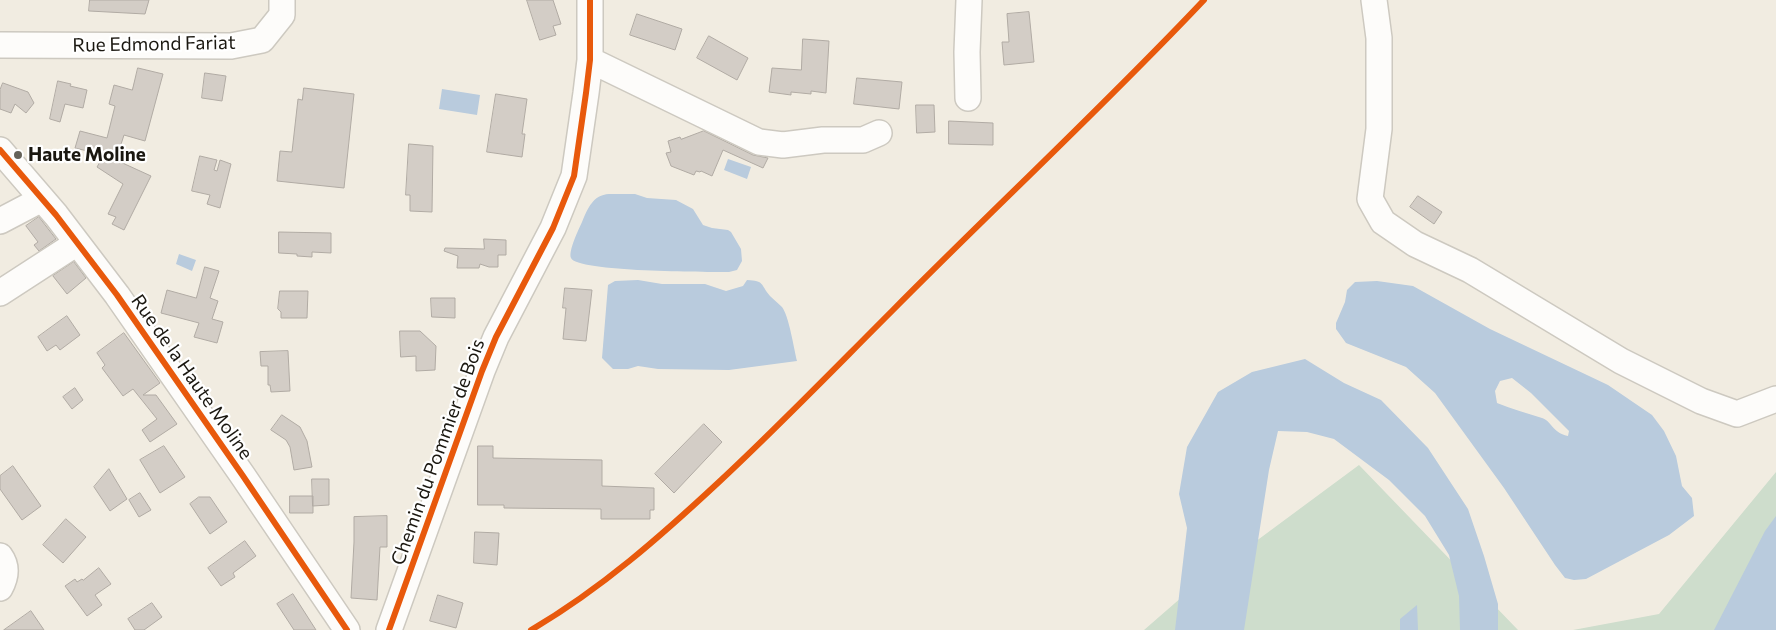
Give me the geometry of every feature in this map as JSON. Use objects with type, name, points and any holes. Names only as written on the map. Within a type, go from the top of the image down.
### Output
[{"type":"street","name":"Rue Edmond Fariat","points":[[0,45],[231,46],[262,40],[282,15],[282,0]]},
{"type":"street","name":"Chemin du Pommier de Bois","points":[[389,630],[482,371],[496,337],[553,228],[574,176],[590,60],[590,0]]},
{"type":"street","points":[[968,98],[969,0]]},
{"type":"street","points":[[1374,0],[1379,38],[1379,129],[1370,199],[1383,222],[1416,244],[1470,270],[1621,361],[1701,401],[1737,414],[1776,399]]},
{"type":"street","points":[[590,60],[759,142],[783,145],[823,140],[862,140],[879,134]]},
{"type":"street","name":"Rue de la Haute Moline","points":[[0,150],[42,198],[117,295],[347,630]]},
{"type":"street","points":[[0,221],[42,198]]},
{"type":"street","points":[[0,293],[77,244]]},
{"type":"street","points":[[0,556],[4,562],[5,578],[0,588]]},
{"type":"green space","points":[[1359,465],[1518,630],[1144,630],[1190,590]]},
{"type":"green space","points":[[1776,472],[1776,630],[1573,630],[1659,614]]},
{"type":"water","points":[[442,89],[480,95],[477,115],[439,109]]},
{"type":"water","points":[[728,159],[751,167],[747,179],[724,170]]},
{"type":"water","points":[[609,194],[635,194],[647,198],[676,200],[693,209],[703,225],[731,232],[741,249],[742,261],[737,270],[729,272],[618,269],[578,263],[570,255],[584,217],[595,200]]},
{"type":"water","points":[[179,254],[196,260],[192,271],[176,264]]},
{"type":"water","points":[[638,280],[662,284],[705,284],[726,291],[743,286],[747,280],[760,282],[770,296],[785,311],[797,361],[729,370],[658,369],[638,366],[628,369],[613,369],[602,358],[608,285],[615,281]]},
{"type":"water","points":[[1377,281],[1413,286],[1490,329],[1608,385],[1652,415],[1664,431],[1676,456],[1682,486],[1692,498],[1694,516],[1669,535],[1586,579],[1574,580],[1565,578],[1504,488],[1435,393],[1406,367],[1346,343],[1336,329],[1336,323],[1345,302],[1347,290],[1355,282]],"holes":[[[1512,378],[1531,393],[1569,431],[1568,436],[1555,430],[1542,418],[1497,403],[1495,391],[1500,381]]]},
{"type":"water","points":[[1305,359],[1344,383],[1381,400],[1428,448],[1468,509],[1498,604],[1498,630],[1460,630],[1459,596],[1449,555],[1425,516],[1389,480],[1334,439],[1307,432],[1278,431],[1269,470],[1244,630],[1175,630],[1187,528],[1179,494],[1187,447],[1218,392],[1252,372]]},
{"type":"water","points":[[1776,516],[1776,630],[1714,630],[1765,531]]},
{"type":"water","points":[[1417,605],[1418,630],[1400,630],[1400,619]]},
{"type":"building","points":[[90,0],[149,0],[145,14],[89,11]]},
{"type":"building","points":[[527,0],[553,0],[561,24],[553,26],[556,35],[540,40]]},
{"type":"building","points":[[1029,12],[1034,62],[1004,65],[1002,42],[1009,42],[1007,14]]},
{"type":"building","points":[[637,14],[682,29],[675,50],[630,35]]},
{"type":"building","points":[[709,36],[748,58],[737,80],[697,58]]},
{"type":"building","points":[[803,39],[829,41],[826,93],[811,91],[811,94],[791,92],[791,95],[769,92],[772,68],[801,70]]},
{"type":"building","points":[[138,68],[163,74],[145,141],[124,135],[116,160],[151,176],[124,230],[112,224],[116,217],[108,214],[123,184],[97,167],[104,155],[75,148],[80,131],[107,138],[115,106],[109,104],[114,85],[132,90]]},
{"type":"building","points":[[205,73],[226,76],[222,101],[202,98]]},
{"type":"building","points":[[857,78],[902,82],[899,109],[854,104]]},
{"type":"building","points":[[58,81],[87,90],[83,108],[65,104],[60,122],[50,119]]},
{"type":"building","points":[[3,83],[28,92],[34,103],[26,113],[15,104],[11,113],[0,109],[0,90]]},
{"type":"building","points":[[304,88],[354,94],[344,188],[277,181],[280,151],[292,152],[298,99],[302,100]]},
{"type":"building","points":[[496,94],[527,99],[522,134],[525,134],[522,157],[487,152]]},
{"type":"building","points":[[916,105],[934,105],[935,132],[917,133]]},
{"type":"building","points":[[949,121],[993,123],[993,145],[949,144]]},
{"type":"building","points":[[704,131],[753,155],[768,158],[763,168],[723,150],[712,176],[701,171],[696,171],[694,175],[671,166],[666,153],[671,152],[668,141],[680,137],[681,139]]},
{"type":"building","points":[[409,144],[433,146],[432,212],[410,211],[410,195],[406,195]]},
{"type":"building","points":[[200,156],[217,160],[214,170],[217,171],[220,160],[231,164],[220,208],[207,204],[210,195],[192,191]]},
{"type":"building","points":[[1418,196],[1442,212],[1434,224],[1410,207]]},
{"type":"building","points":[[39,217],[56,239],[39,251],[34,245],[38,242],[26,226]]},
{"type":"building","points":[[279,232],[331,233],[331,253],[312,252],[312,257],[279,253]]},
{"type":"building","points":[[484,239],[506,240],[506,255],[498,255],[498,267],[480,264],[479,268],[457,268],[458,256],[444,251],[445,248],[484,249]]},
{"type":"building","points":[[74,262],[86,278],[67,294],[53,276]]},
{"type":"building","points":[[205,267],[219,271],[210,298],[218,301],[212,319],[223,322],[217,343],[194,337],[199,323],[161,313],[167,290],[196,298]]},
{"type":"building","points":[[565,288],[592,290],[586,341],[563,339],[566,308],[563,308]]},
{"type":"building","points":[[280,291],[308,291],[307,318],[281,318],[281,312],[278,309]]},
{"type":"building","points":[[431,298],[455,298],[455,318],[432,317]]},
{"type":"building","points":[[67,316],[80,335],[60,350],[56,345],[47,351],[38,337]]},
{"type":"building","points":[[400,331],[420,331],[436,346],[435,370],[416,371],[416,356],[401,357]]},
{"type":"building","points":[[124,333],[160,383],[143,395],[156,395],[177,424],[150,442],[142,430],[157,419],[133,389],[123,396],[102,368],[105,365],[97,353]]},
{"type":"building","points":[[288,351],[290,391],[271,392],[270,385],[268,385],[268,366],[261,366],[260,352]]},
{"type":"building","points":[[75,388],[83,400],[72,409],[63,397]]},
{"type":"building","points":[[282,415],[300,427],[307,441],[312,467],[294,470],[290,447],[286,440],[271,430]]},
{"type":"building","points":[[704,424],[722,442],[674,493],[655,474]]},
{"type":"building","points":[[164,446],[185,477],[160,493],[140,460]]},
{"type":"building","points":[[478,446],[493,446],[493,458],[602,460],[602,486],[654,488],[654,510],[650,510],[650,519],[601,519],[601,509],[504,508],[504,505],[478,505]]},
{"type":"building","points":[[13,466],[41,506],[22,520],[0,489],[0,476]]},
{"type":"building","points":[[109,469],[127,499],[110,511],[94,487]]},
{"type":"building","points":[[312,479],[329,479],[329,505],[313,506]]},
{"type":"building","points":[[140,493],[151,510],[139,517],[129,500]]},
{"type":"building","points":[[290,496],[313,496],[313,513],[290,513]]},
{"type":"building","points":[[199,497],[210,497],[227,522],[210,534],[190,504]]},
{"type":"building","points":[[387,516],[387,547],[380,547],[377,600],[351,598],[354,517]]},
{"type":"building","points":[[66,519],[86,537],[63,563],[43,545]]},
{"type":"building","points":[[475,532],[499,533],[497,565],[474,563]]},
{"type":"building","points":[[245,541],[256,556],[233,573],[235,577],[221,586],[208,568]]},
{"type":"building","points":[[99,568],[111,584],[95,595],[102,605],[87,616],[65,586],[75,579],[77,582],[83,580]]},
{"type":"building","points":[[293,594],[316,630],[294,630],[277,604]]},
{"type":"building","points":[[438,595],[463,603],[456,628],[430,621]]},
{"type":"building","points":[[152,603],[162,617],[144,630],[135,630],[128,619]]},
{"type":"building","points":[[31,611],[44,630],[4,630]]},
{"type":"cycle path","points":[[389,630],[482,371],[496,337],[553,228],[574,176],[590,60],[590,0]]},
{"type":"cycle path","points":[[531,630],[582,597],[630,561],[720,481],[1088,118],[1204,0]]},
{"type":"cycle path","points":[[0,150],[56,215],[117,295],[347,630]]},
{"type":"place","name":"Haute Moline","points":[[18,155]]}]
